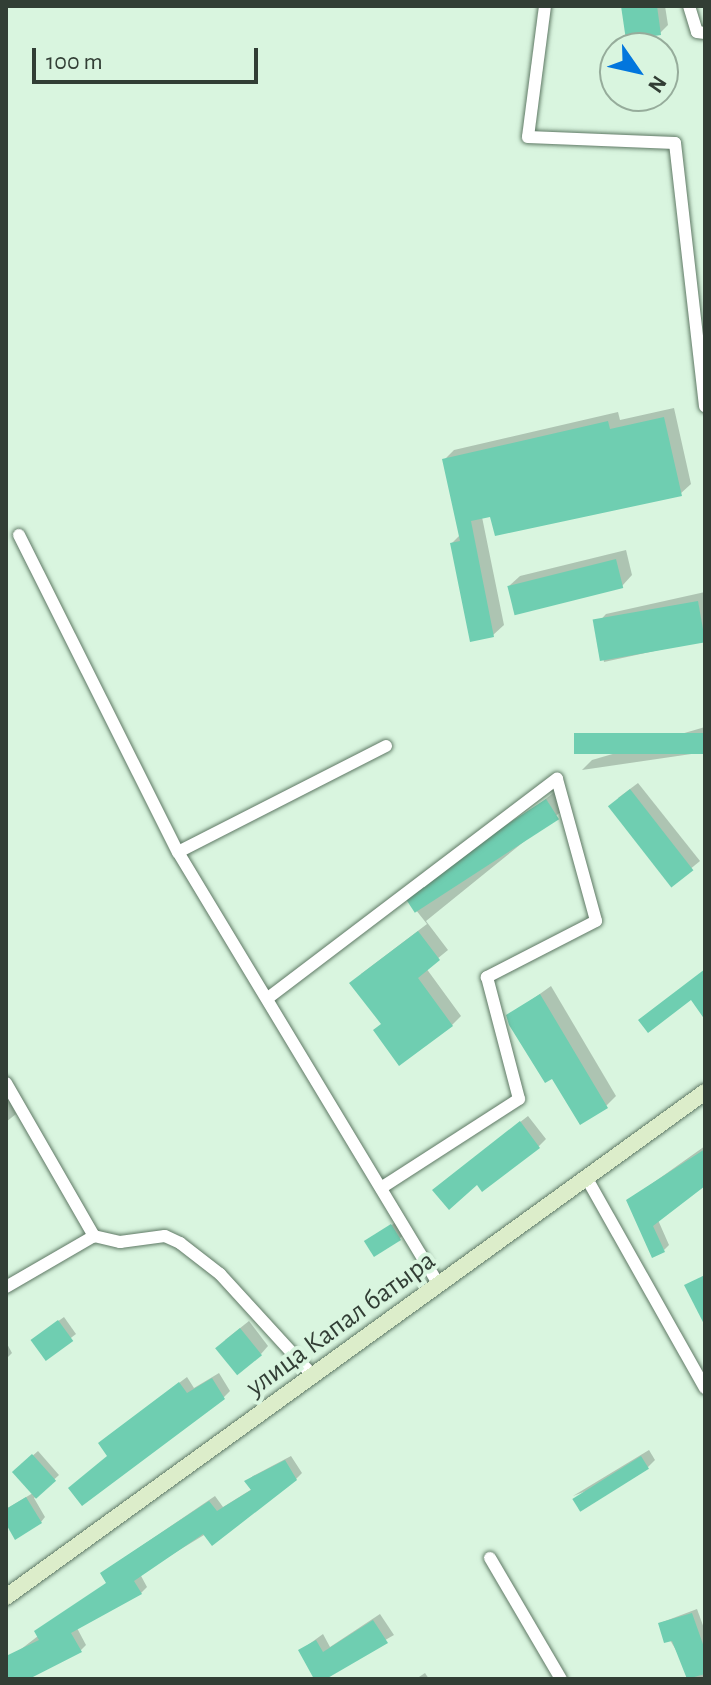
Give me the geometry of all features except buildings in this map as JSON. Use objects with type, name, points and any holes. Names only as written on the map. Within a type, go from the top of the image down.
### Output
[{"type":"main road","name":"улица Капал батыра","points":[[6,1597],[705,1092]]},
{"type":"street","points":[[545,6],[528,137],[675,143],[705,406]]},
{"type":"street","points":[[689,6],[697,32],[705,33]]},
{"type":"street","points":[[19,535],[178,852],[439,1285]]},
{"type":"street","points":[[178,852],[386,746]]},
{"type":"street","points":[[268,998],[557,779],[596,921],[487,977],[517,1074],[519,1099],[381,1188]]},
{"type":"street","points":[[6,1083],[94,1236]]},
{"type":"street","points":[[586,1177],[705,1388]]},
{"type":"street","points":[[6,1287],[94,1236],[120,1242],[165,1236],[180,1243],[220,1274],[314,1377]]},
{"type":"street","points":[[490,1558],[561,1679]]}]
